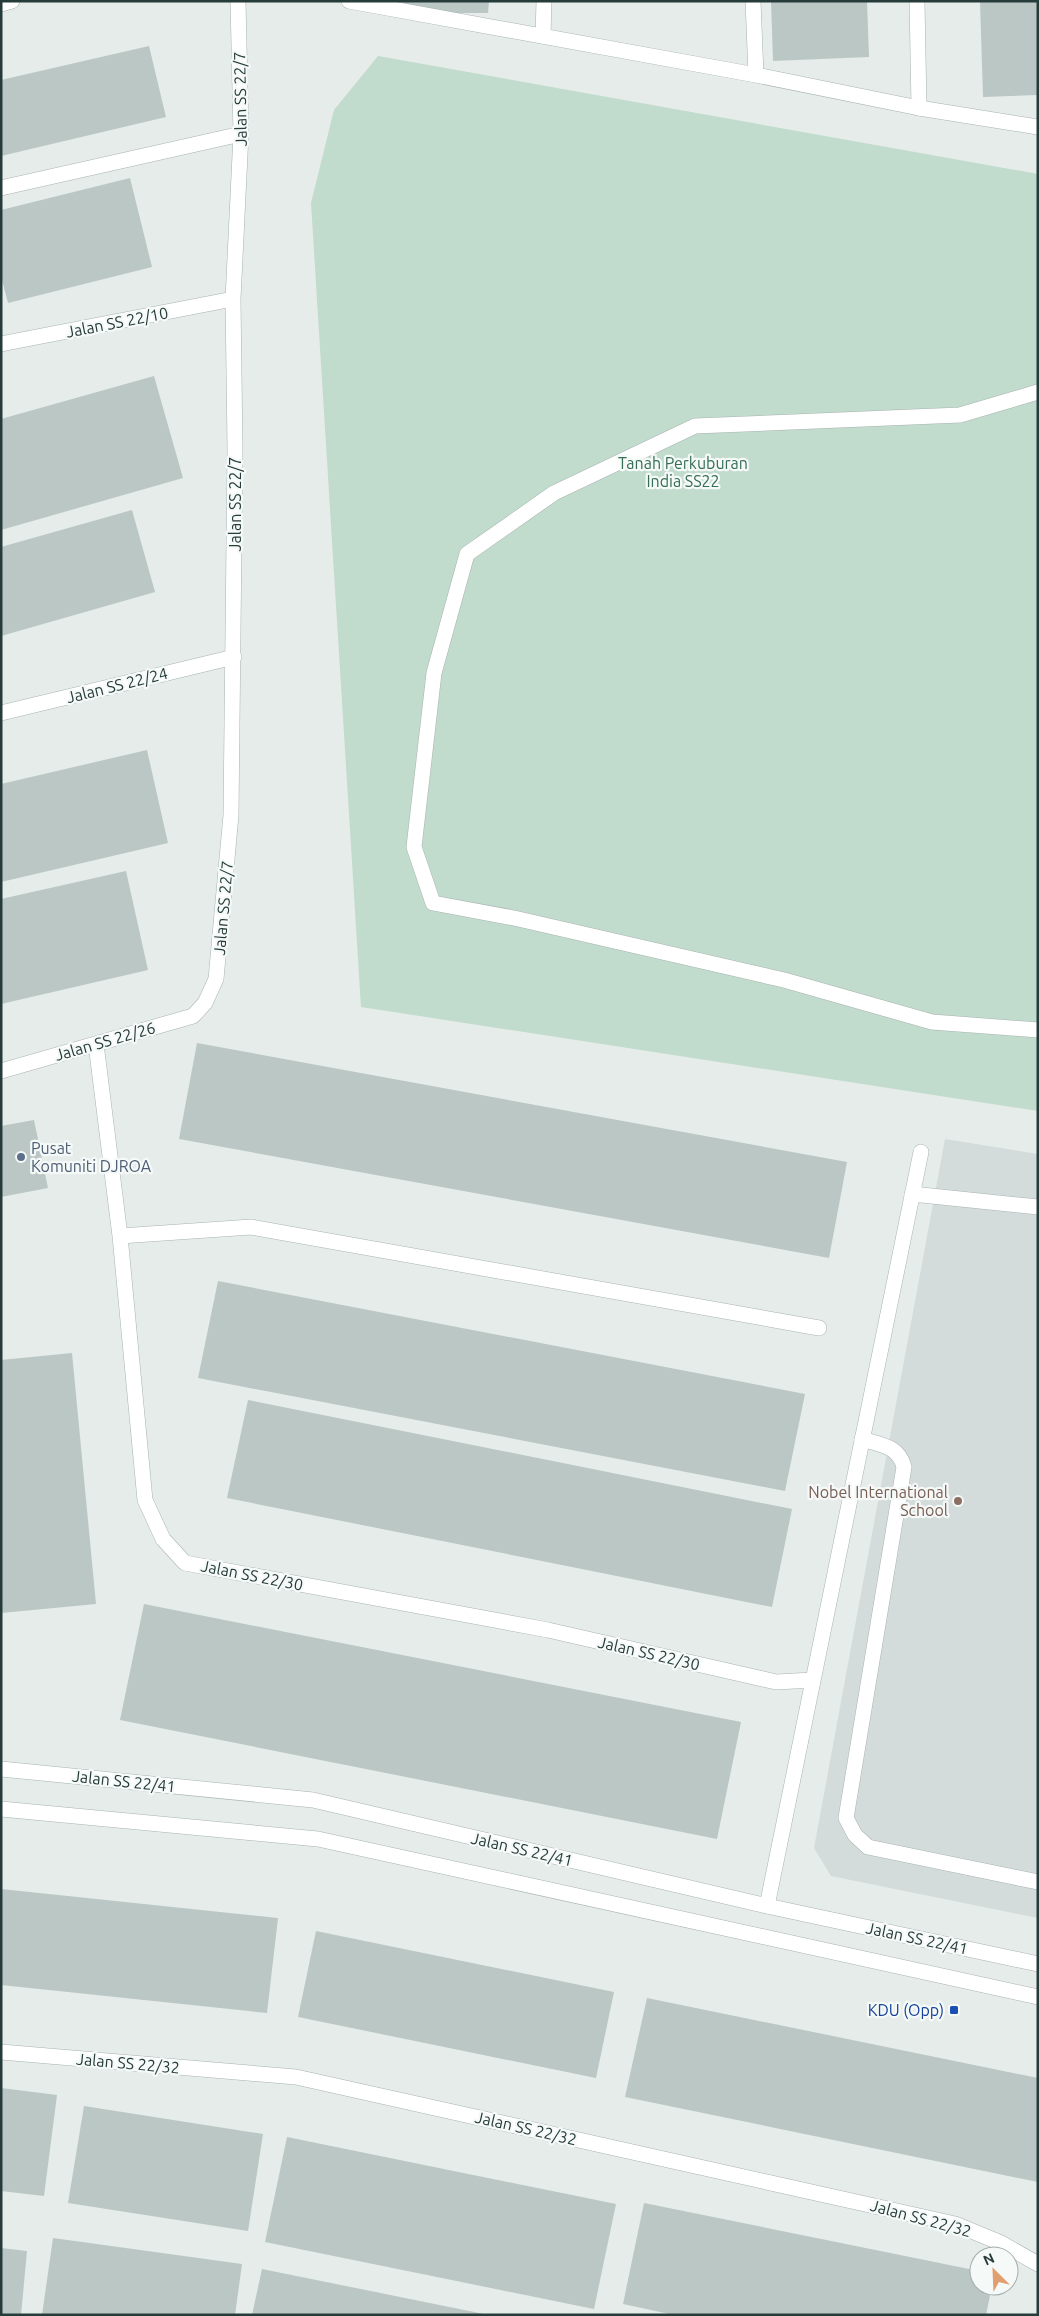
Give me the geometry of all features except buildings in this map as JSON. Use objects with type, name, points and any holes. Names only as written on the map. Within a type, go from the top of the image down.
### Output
[{"type":"street","points":[[1,4],[12,1]]},
{"type":"street","name":"Jalan SS 22/7","points":[[205,1004],[216,979],[231,815],[235,450],[233,299],[241,134],[238,1]]},
{"type":"street","points":[[349,1],[380,4],[756,75],[919,108],[1038,126]]},
{"type":"street","points":[[543,36],[544,1]]},
{"type":"street","points":[[753,1],[756,75]]},
{"type":"street","points":[[917,1],[919,108]]},
{"type":"street","points":[[1,188],[241,134]]},
{"type":"street","name":"Jalan SS 22/10","points":[[1,344],[233,299]]},
{"type":"street","points":[[1038,392],[960,415],[695,426],[554,493],[468,554],[434,673],[414,847],[434,903],[514,918],[784,980],[932,1022],[1038,1030]]},
{"type":"street","name":"Jalan SS 22/24","points":[[1,713],[234,657]]},
{"type":"street","name":"Jalan SS 22/26","points":[[1,1071],[193,1016],[205,1004]]},
{"type":"street","name":"Jalan SS 22/30","points":[[96,1044],[120,1236],[145,1500],[163,1539],[185,1563],[548,1630],[776,1682],[813,1680]]},
{"type":"street","points":[[767,1906],[921,1152]]},
{"type":"street","points":[[912,1194],[1038,1208]]},
{"type":"street","points":[[120,1236],[251,1227],[819,1328]]},
{"type":"street","points":[[862,1439],[894,1449],[902,1458],[904,1467],[846,1818],[854,1835],[868,1847],[1038,1882]]},
{"type":"street","name":"Jalan SS 22/41","points":[[1,1769],[313,1800],[767,1906],[1038,1964]]},
{"type":"street","name":"Jalan SS 22/41","points":[[1,1809],[318,1839],[1038,1997]]},
{"type":"street","name":"Jalan SS 22/32","points":[[1,2052],[296,2077],[955,2224],[1001,2242],[1038,2264]]},
{"type":"shaded area","name":"Nobel International School","points":[[945,1139],[1038,1154],[1038,1918],[831,1876],[814,1848]]},
{"type":"green space","name":"Tanah Perkuburan India SS22","points":[[378,56],[1038,174],[1038,1111],[361,1007],[311,203],[334,110]]},
{"type":"place","name":"Pusat Komuniti DJROA","points":[[21,1157]]},
{"type":"place","name":"Nobel International School","points":[[958,1501]]},
{"type":"place","name":"KDU (Opp)","points":[[954,2010]]}]
